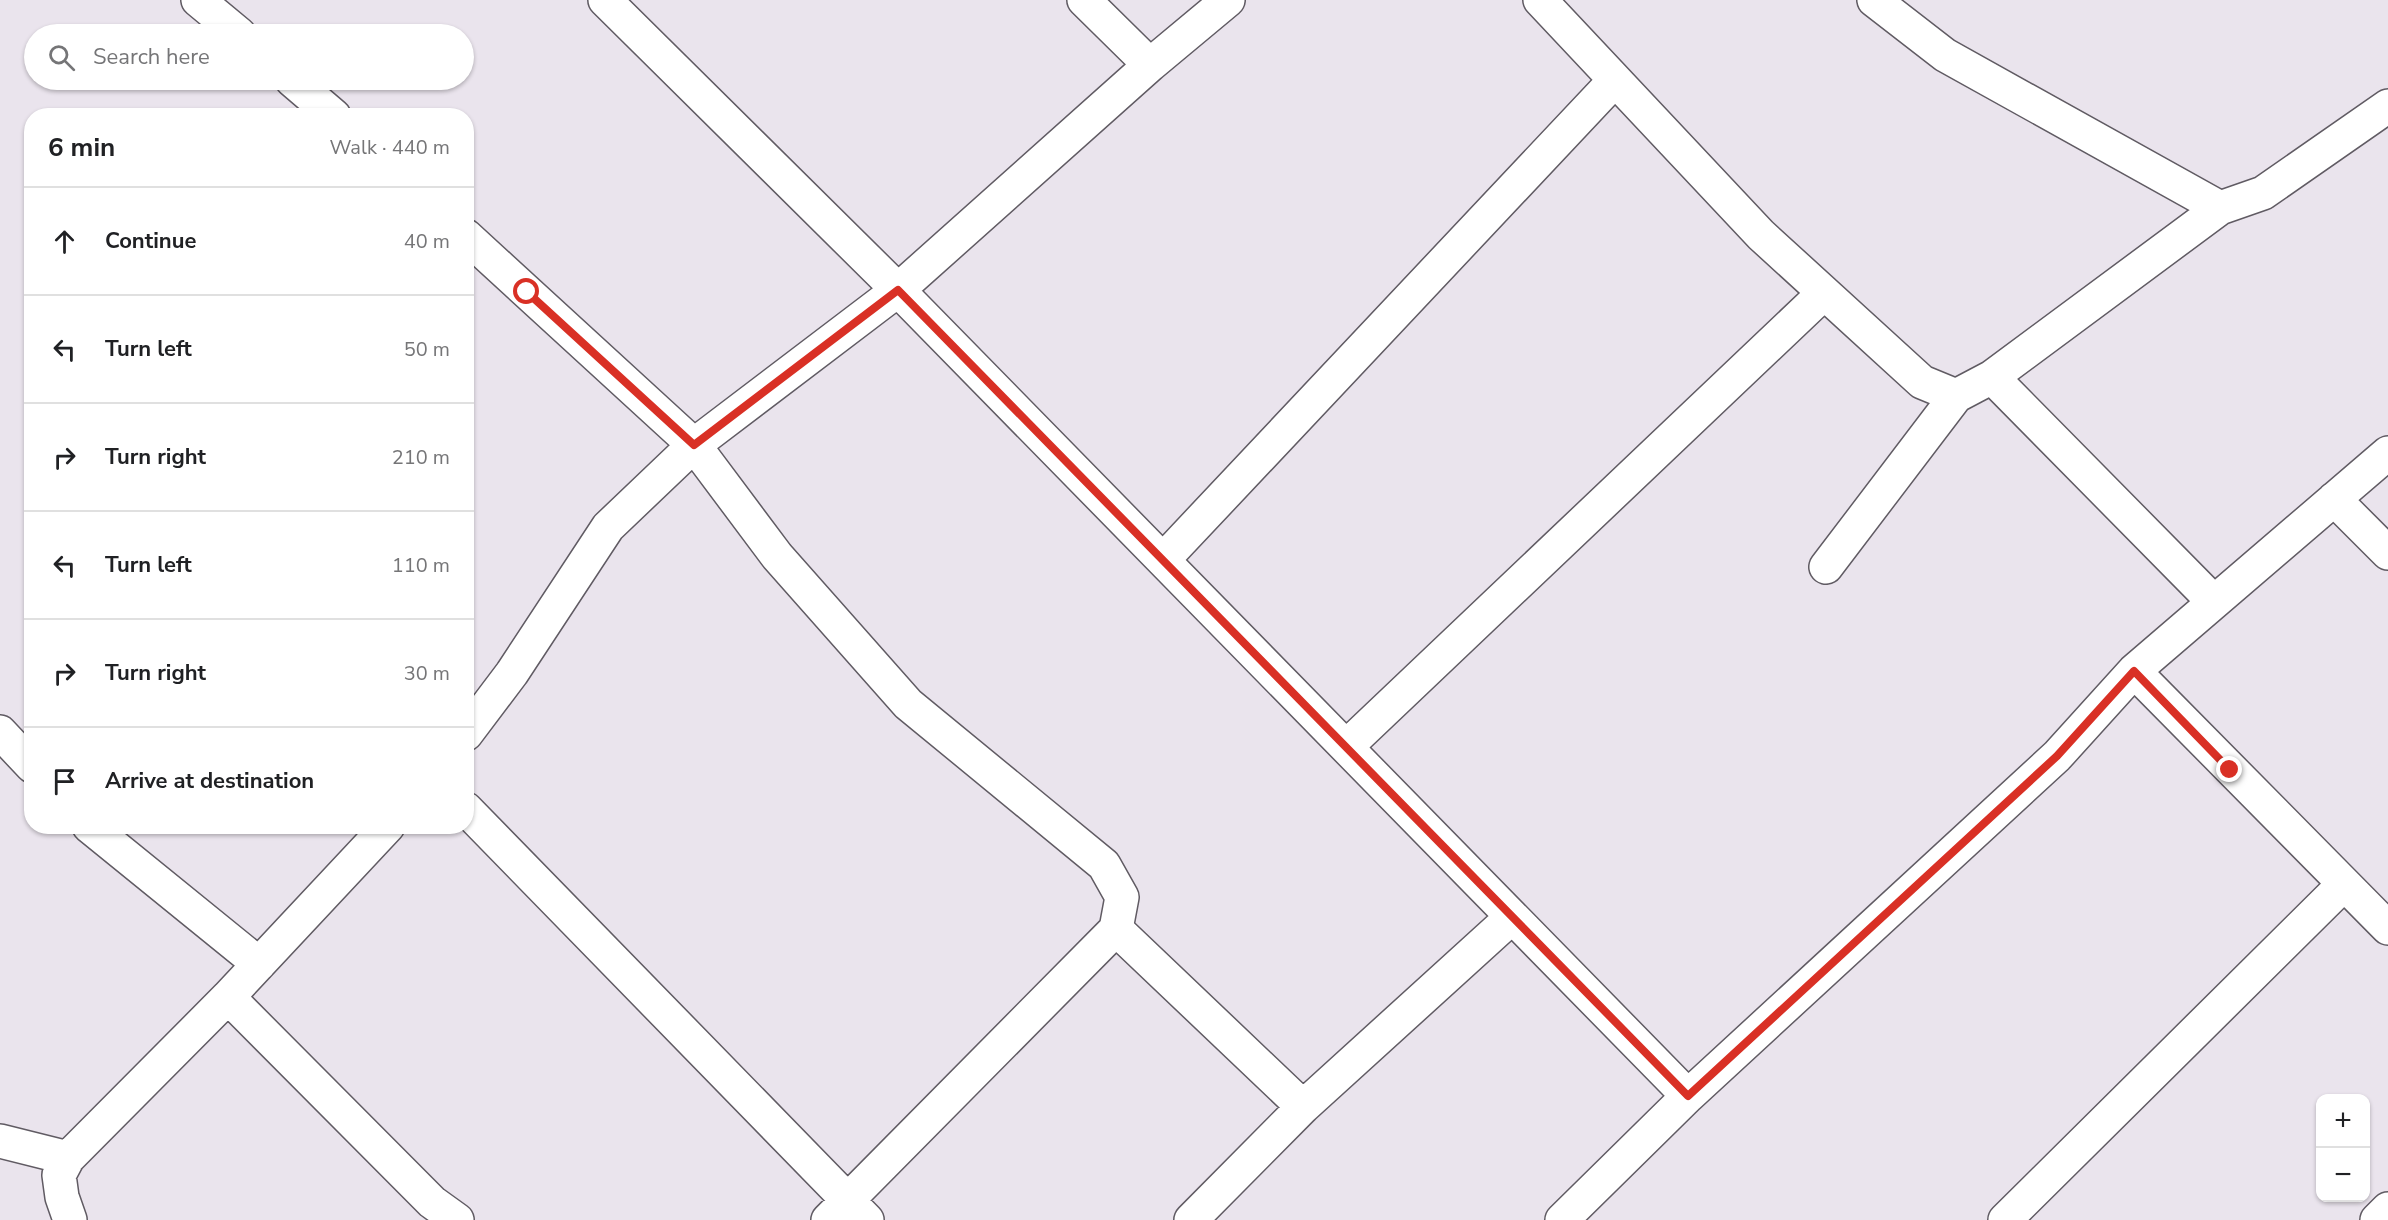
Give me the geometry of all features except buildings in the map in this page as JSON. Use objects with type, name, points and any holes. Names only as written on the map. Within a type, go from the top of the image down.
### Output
[{"type":"street","points":[[198,0],[226,24]]},
{"type":"street","points":[[605,0],[898,290],[1688,1096]]},
{"type":"street","points":[[1084,0],[1150,65]]},
{"type":"street","points":[[474,723],[512,673],[608,527],[694,445],[898,290],[1150,65],[1228,0]]},
{"type":"street","points":[[1540,0],[1761,235],[1922,382],[1956,396]]},
{"type":"street","points":[[1874,0],[1946,55],[2220,208]]},
{"type":"street","points":[[1163,560],[1615,80]]},
{"type":"street","points":[[304,90],[325,108]]},
{"type":"street","points":[[1826,567],[1956,396],[1992,377],[2220,208],[2263,193],[2388,106]]},
{"type":"street","points":[[474,243],[694,445],[777,556],[908,704],[1104,865],[1122,897],[1116,929],[848,1213],[474,817]]},
{"type":"street","points":[[1346,747],[1824,293]]},
{"type":"street","points":[[1992,377],[2213,602]]},
{"type":"street","points":[[1562,1220],[1688,1096],[2057,756],[2134,671],[2388,453]]},
{"type":"street","points":[[2334,499],[2388,553]]},
{"type":"street","points":[[2134,671],[2388,928]]},
{"type":"street","points":[[0,732],[24,758]]},
{"type":"street","points":[[99,834],[260,964]]},
{"type":"street","points":[[70,1220],[62,1197],[58,1175],[68,1158],[260,964],[381,834]]},
{"type":"street","points":[[2005,1220],[2344,884]]},
{"type":"street","points":[[1191,1220],[1303,1107],[1512,917]]},
{"type":"street","points":[[1116,929],[1303,1107]]},
{"type":"street","points":[[228,997],[432,1202],[457,1220]]},
{"type":"street","points":[[0,1141],[68,1158]]},
{"type":"street","points":[[2377,1220],[2388,1209]]},
{"type":"route","points":[[527,292],[694,445],[898,290],[1688,1096],[2057,756],[2134,671],[2230,770]]}]
